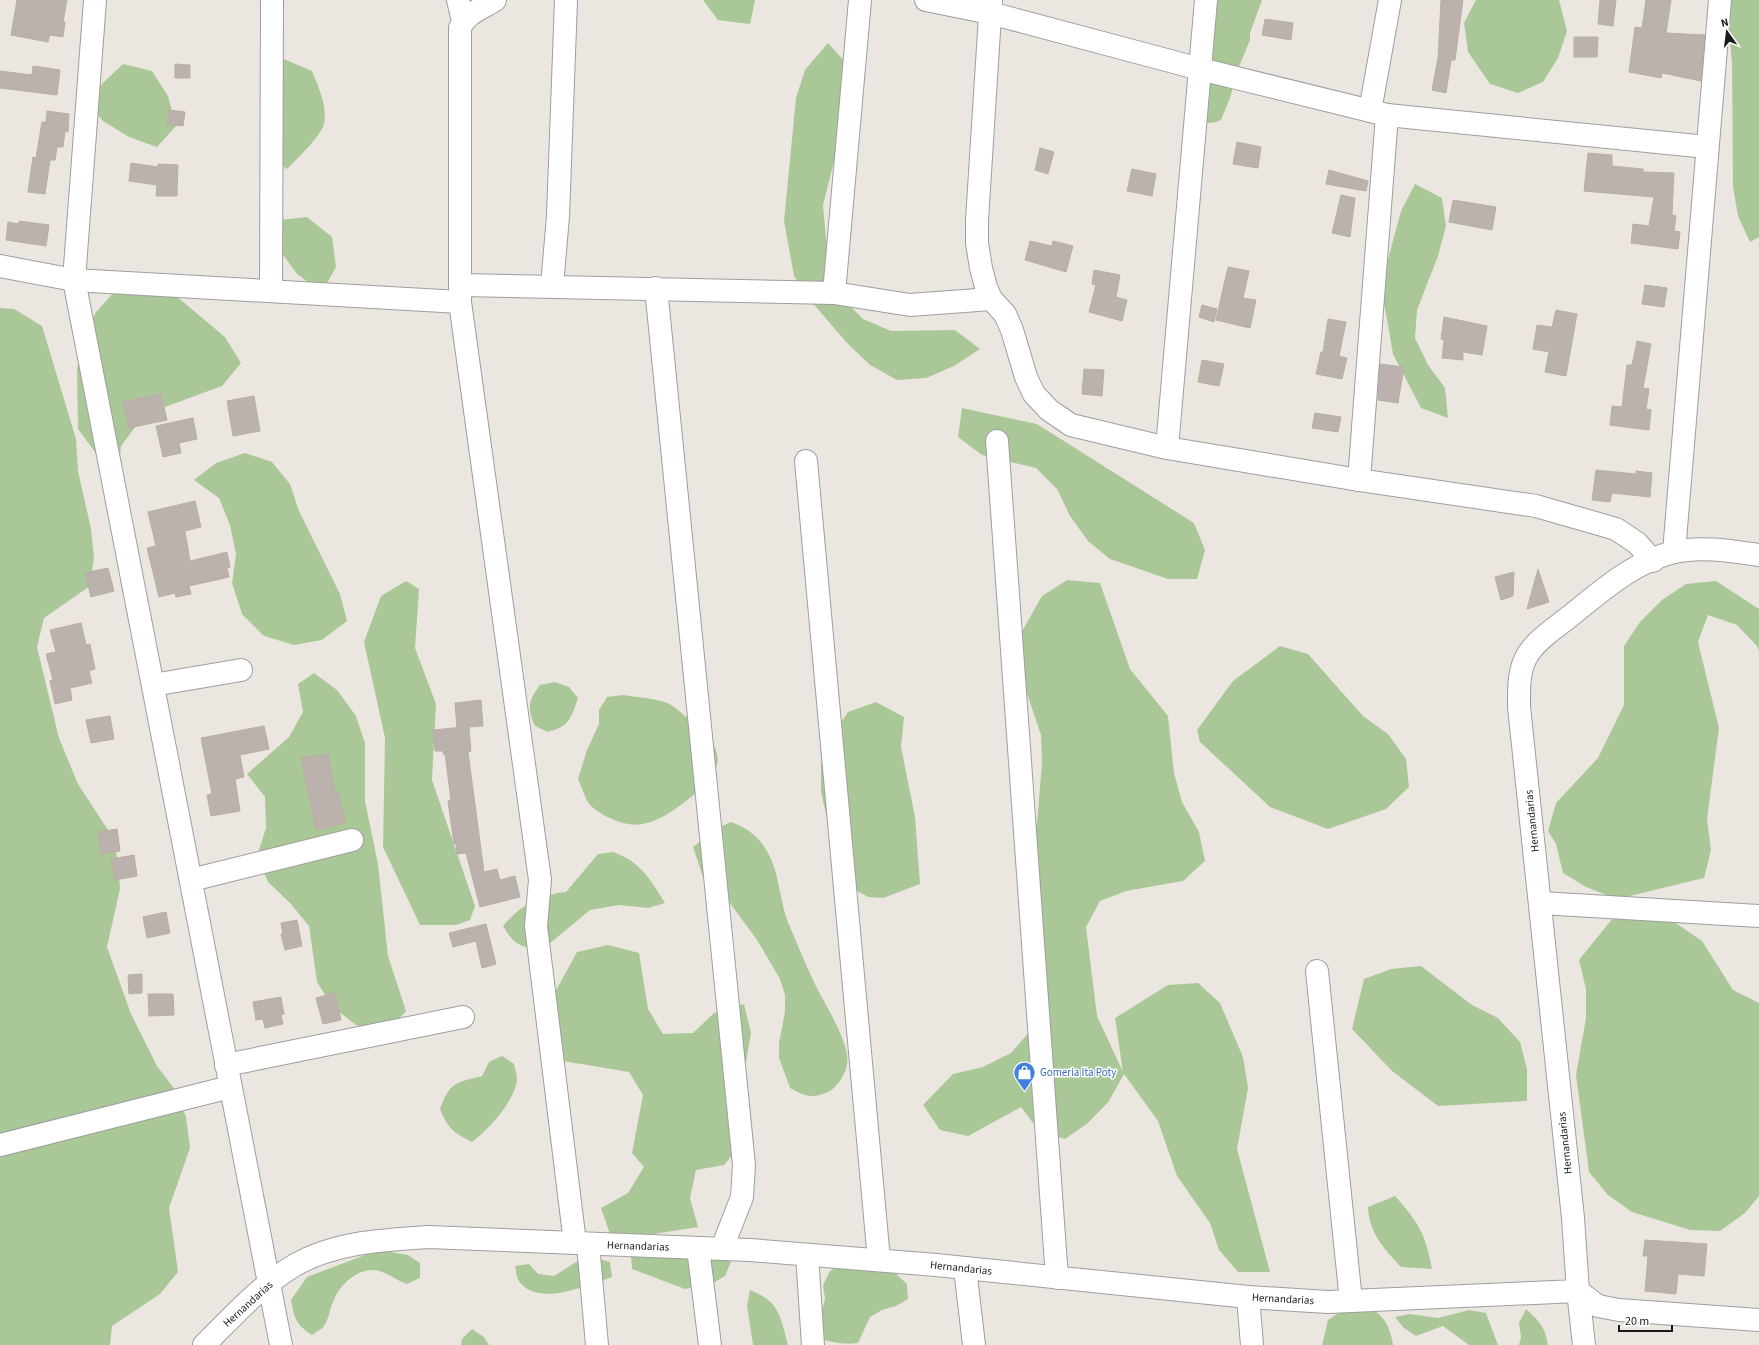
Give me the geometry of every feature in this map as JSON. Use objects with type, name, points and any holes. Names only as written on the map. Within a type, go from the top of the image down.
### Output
[{"type":"street","points":[[95,0],[74,280],[281,1345]]},
{"type":"street","points":[[271,291],[272,0]]},
{"type":"street","points":[[458,0],[463,21],[460,36],[460,293],[540,880],[536,926],[597,1345]]},
{"type":"street","points":[[463,21],[495,0]]},
{"type":"street","points":[[552,286],[558,216],[566,0]]},
{"type":"street","points":[[834,293],[860,0]]},
{"type":"street","points":[[926,0],[991,7],[1200,69],[1379,113],[1707,147]]},
{"type":"street","points":[[1167,448],[1206,0]]},
{"type":"street","points":[[1359,480],[1379,113],[1390,0]]},
{"type":"street","points":[[1674,552],[1720,0]]},
{"type":"street","points":[[991,7],[977,220],[977,243],[981,268],[991,299],[1005,314],[1012,330],[1026,377],[1034,394],[1049,410],[1072,424],[1167,448],[1359,480],[1536,506],[1616,529],[1637,543],[1653,560]]},
{"type":"street","points":[[0,266],[74,280],[271,291],[460,293],[552,286],[834,293],[910,305],[991,299]]},
{"type":"street","points":[[656,288],[744,1165],[742,1197],[726,1238],[724,1249]]},
{"type":"street","points":[[997,441],[1057,1278]]},
{"type":"street","points":[[806,461],[879,1260]]},
{"type":"street","name":"Hernandarias","points":[[204,1345],[251,1298],[268,1284],[296,1265],[317,1255],[341,1248],[380,1240],[428,1237],[724,1249],[807,1254],[965,1268],[1248,1297],[1328,1302],[1578,1291],[1573,1218],[1551,1021],[1541,903],[1519,707],[1521,670],[1528,654],[1542,638],[1615,580],[1653,560],[1674,552],[1700,549],[1733,551],[1759,555]]},
{"type":"street","points":[[153,685],[241,670]]},
{"type":"street","points":[[190,880],[352,840]]},
{"type":"street","points":[[1541,903],[1759,916]]},
{"type":"street","points":[[1317,971],[1352,1301]]},
{"type":"street","points":[[226,1066],[463,1017]]},
{"type":"street","points":[[0,1145],[230,1087]]},
{"type":"street","points":[[698,1248],[710,1345]]},
{"type":"street","points":[[807,1254],[813,1345]]},
{"type":"street","points":[[965,1268],[974,1345]]},
{"type":"street","points":[[1578,1291],[1598,1306],[1619,1310],[1759,1320]]},
{"type":"street","points":[[1578,1291],[1584,1345]]},
{"type":"street","points":[[1248,1297],[1252,1345]]},
{"type":"green space","points":[[703,0],[755,0],[750,24],[718,20]]},
{"type":"green space","points":[[1208,0],[1262,0],[1250,33],[1250,40],[1238,69],[1230,98],[1221,120],[1208,123],[1200,122]]},
{"type":"green space","points":[[1476,0],[1559,0],[1567,31],[1558,58],[1543,82],[1518,93],[1490,84],[1468,52],[1464,23]]},
{"type":"green space","points":[[1727,0],[1759,0],[1759,237],[1750,242],[1738,216],[1733,187],[1732,64]]},
{"type":"green space","points":[[828,43],[847,64],[851,94],[823,205],[826,239],[842,298],[863,319],[891,331],[955,330],[980,349],[954,366],[926,378],[897,380],[870,365],[847,343],[810,300],[794,276],[784,221],[796,98],[805,70]]},
{"type":"green space","points":[[284,59],[312,71],[322,97],[325,111],[322,129],[308,148],[287,169],[261,152],[260,120],[269,90]]},
{"type":"green space","points":[[123,64],[152,71],[168,96],[176,126],[157,147],[129,137],[103,121],[85,100]]},
{"type":"green space","points":[[1415,184],[1442,198],[1446,226],[1438,256],[1417,310],[1415,338],[1428,365],[1445,388],[1448,418],[1421,408],[1393,354],[1383,297],[1386,267],[1401,211]]},
{"type":"green space","points":[[307,217],[332,237],[336,267],[322,292],[297,274],[278,248],[270,221]]},
{"type":"green space","points":[[116,290],[176,296],[225,337],[241,363],[222,386],[165,407],[139,422],[121,446],[118,474],[107,478],[95,452],[78,429],[77,369],[83,339],[96,312]]},
{"type":"green space","points":[[0,308],[14,309],[42,326],[76,439],[78,471],[91,529],[94,558],[90,586],[44,618],[37,647],[59,738],[78,784],[110,833],[118,860],[120,889],[107,947],[131,1014],[157,1066],[175,1090],[186,1117],[190,1148],[169,1208],[178,1272],[160,1294],[112,1326],[110,1345],[0,1345]]},
{"type":"green space","points":[[962,408],[1037,424],[1194,523],[1205,550],[1197,579],[1168,579],[1110,559],[1088,541],[1070,516],[1057,489],[1036,468],[982,455],[958,437]]},
{"type":"green space","points":[[245,453],[272,462],[290,484],[299,511],[340,594],[347,621],[322,640],[294,645],[264,636],[242,614],[232,583],[236,554],[230,525],[219,498],[194,480],[216,463]]},
{"type":"green space","points":[[1067,580],[1100,583],[1130,669],[1168,716],[1174,773],[1182,802],[1199,832],[1205,861],[1183,881],[1126,891],[1100,901],[1086,927],[1097,1016],[1123,1072],[1115,1018],[1168,985],[1198,983],[1220,1003],[1243,1057],[1248,1088],[1237,1149],[1270,1272],[1238,1272],[1219,1250],[1210,1223],[1177,1176],[1158,1121],[1124,1074],[1109,1101],[1088,1123],[1065,1139],[1039,1131],[1021,1107],[968,1136],[940,1130],[923,1105],[953,1074],[983,1067],[1011,1053],[1031,1030],[1023,885],[1037,823],[1042,763],[1041,735],[1012,649],[1042,596]]},
{"type":"green space","points":[[406,581],[419,589],[415,648],[436,704],[432,780],[475,906],[470,920],[456,925],[420,925],[383,847],[385,738],[364,642],[381,596]]},
{"type":"green space","points":[[1716,581],[1759,609],[1759,651],[1757,646],[1737,625],[1708,615],[1698,642],[1719,728],[1707,819],[1711,850],[1704,878],[1617,899],[1586,887],[1563,873],[1556,844],[1548,831],[1556,803],[1598,758],[1624,705],[1624,646],[1640,622],[1662,600],[1686,584]]},
{"type":"green space","points":[[1280,646],[1308,654],[1363,716],[1388,734],[1406,759],[1409,787],[1386,809],[1328,829],[1270,807],[1200,742],[1197,730],[1233,681]]},
{"type":"green space","points":[[314,673],[337,690],[356,716],[365,743],[365,801],[378,864],[388,956],[406,1011],[386,1033],[356,1025],[333,1007],[317,982],[309,926],[290,903],[268,882],[257,856],[266,828],[265,797],[247,774],[289,737],[303,712],[298,684]]},
{"type":"green space","points":[[555,682],[569,687],[578,698],[569,720],[561,727],[548,732],[535,726],[531,714],[530,704],[533,695],[540,685]]},
{"type":"green space","points":[[623,695],[665,702],[672,706],[704,733],[713,743],[717,753],[717,763],[708,782],[686,801],[668,813],[651,822],[642,824],[632,825],[623,823],[595,810],[587,800],[578,779],[587,750],[599,724],[599,710],[607,697]]},
{"type":"green space","points":[[876,702],[904,717],[901,747],[915,817],[920,884],[883,898],[868,897],[839,881],[837,863],[821,792],[821,763],[833,735],[848,712]]},
{"type":"green space","points":[[731,822],[743,827],[753,834],[766,849],[775,870],[788,922],[810,973],[845,1045],[847,1064],[845,1071],[836,1086],[824,1094],[810,1096],[790,1088],[779,1058],[779,1043],[785,1012],[785,995],[780,979],[757,940],[727,899],[703,877],[693,847],[717,828]]},
{"type":"green space","points":[[613,852],[623,856],[638,866],[644,872],[665,903],[648,908],[619,905],[590,910],[543,949],[523,946],[511,938],[503,926],[523,907],[548,895],[566,892],[598,854]]},
{"type":"green space","points":[[1617,913],[1649,914],[1677,924],[1702,941],[1733,990],[1759,1003],[1759,1196],[1745,1213],[1720,1231],[1690,1230],[1632,1212],[1608,1195],[1589,1172],[1576,1075],[1586,1018],[1586,989],[1579,960]]},
{"type":"green space","points":[[608,945],[639,953],[648,1009],[663,1034],[693,1033],[714,1013],[744,1004],[751,1033],[746,1062],[732,1087],[743,1142],[724,1165],[696,1170],[690,1198],[698,1227],[641,1236],[611,1237],[601,1208],[628,1193],[644,1167],[632,1153],[643,1095],[629,1072],[545,1058],[537,1031],[549,1003],[577,952]]},
{"type":"green space","points":[[1421,966],[1472,1005],[1498,1018],[1520,1042],[1527,1069],[1527,1101],[1438,1106],[1392,1071],[1352,1029],[1364,979],[1391,969]]},
{"type":"green space","points":[[502,1056],[514,1064],[517,1078],[515,1088],[506,1106],[493,1123],[472,1142],[449,1126],[440,1109],[447,1093],[455,1085],[465,1080],[482,1076],[489,1062]]},
{"type":"green space","points":[[1395,1196],[1420,1229],[1427,1246],[1432,1269],[1401,1267],[1383,1247],[1374,1233],[1368,1207]]},
{"type":"green space","points":[[378,1250],[408,1255],[420,1263],[420,1278],[407,1284],[385,1273],[375,1270],[367,1270],[347,1281],[337,1293],[326,1323],[323,1327],[312,1335],[302,1328],[293,1312],[291,1300],[307,1277]]},
{"type":"green space","points":[[631,1255],[716,1255],[731,1262],[725,1276],[713,1283],[685,1289],[632,1269]]},
{"type":"green space","points":[[596,1258],[610,1262],[612,1277],[577,1289],[550,1294],[538,1293],[527,1289],[519,1281],[515,1266],[529,1264],[538,1274],[554,1276],[581,1259]]},
{"type":"green space","points":[[842,1263],[885,1264],[907,1284],[908,1299],[870,1317],[858,1343],[837,1343],[817,1338],[817,1328],[825,1299],[823,1285],[830,1271]]},
{"type":"green space","points":[[750,1290],[760,1295],[773,1305],[783,1326],[788,1345],[753,1345],[747,1306]]},
{"type":"green space","points":[[1352,1304],[1369,1308],[1381,1316],[1389,1328],[1393,1345],[1322,1345],[1328,1320]]},
{"type":"green space","points":[[1526,1309],[1541,1324],[1548,1345],[1519,1345],[1521,1337],[1519,1323]]},
{"type":"green space","points":[[1469,1310],[1486,1313],[1498,1345],[1469,1345],[1443,1326],[1416,1336],[1404,1328],[1395,1317],[1410,1314],[1438,1318]]},
{"type":"green space","points":[[472,1329],[484,1337],[489,1345],[461,1345],[462,1339]]},
{"type":"building","points":[[17,0],[67,0],[63,22],[65,22],[63,37],[50,35],[48,42],[11,35]]},
{"type":"building","points":[[1441,0],[1463,0],[1455,60],[1451,60],[1446,93],[1432,90],[1438,58]]},
{"type":"building","points":[[1600,0],[1616,0],[1613,26],[1598,24]]},
{"type":"building","points":[[1646,0],[1671,0],[1666,33],[1705,35],[1701,81],[1662,73],[1661,78],[1629,72],[1635,27],[1642,28]]},
{"type":"building","points":[[1265,19],[1293,23],[1291,40],[1262,35]]},
{"type":"building","points":[[1574,37],[1598,37],[1597,57],[1574,57]]},
{"type":"building","points":[[175,64],[190,65],[190,78],[175,78]]},
{"type":"building","points":[[33,66],[60,70],[57,95],[0,88],[0,71],[32,75]]},
{"type":"building","points":[[169,110],[185,112],[183,126],[167,124]]},
{"type":"building","points":[[47,111],[69,114],[68,132],[65,131],[63,147],[57,147],[55,160],[50,160],[45,194],[28,192],[33,157],[36,158],[42,122],[46,122]]},
{"type":"building","points":[[1237,142],[1261,147],[1258,168],[1233,164]]},
{"type":"building","points":[[1040,148],[1054,152],[1048,174],[1035,170]]},
{"type":"building","points":[[1588,153],[1612,155],[1612,166],[1643,169],[1643,172],[1674,173],[1672,215],[1676,216],[1674,231],[1680,232],[1678,249],[1631,243],[1633,224],[1649,226],[1654,197],[1584,191]]},
{"type":"building","points":[[131,163],[158,167],[158,164],[178,165],[177,196],[156,196],[157,185],[129,181]]},
{"type":"building","points":[[1132,169],[1156,174],[1152,196],[1127,191]]},
{"type":"building","points":[[1329,170],[1368,181],[1366,191],[1326,184]]},
{"type":"building","points":[[1341,195],[1355,198],[1350,237],[1332,233]]},
{"type":"building","points":[[1453,200],[1496,207],[1492,230],[1449,222]]},
{"type":"building","points":[[19,221],[49,225],[46,246],[6,240],[8,222],[19,224]]},
{"type":"building","points":[[1030,241],[1052,246],[1053,241],[1073,246],[1066,272],[1025,260]]},
{"type":"building","points":[[1228,267],[1249,271],[1243,298],[1256,300],[1250,328],[1216,320]]},
{"type":"building","points":[[1094,270],[1120,275],[1116,297],[1127,300],[1122,321],[1089,312],[1096,285],[1092,284]]},
{"type":"building","points":[[1645,285],[1667,288],[1664,307],[1642,304]]},
{"type":"building","points":[[1202,305],[1217,309],[1214,322],[1199,317]]},
{"type":"building","points":[[1556,310],[1577,314],[1566,376],[1545,372],[1549,352],[1533,349],[1537,325],[1552,327]]},
{"type":"building","points":[[1444,317],[1487,326],[1482,355],[1463,352],[1463,360],[1442,358],[1444,340],[1441,339]]},
{"type":"building","points":[[1328,319],[1346,322],[1339,356],[1347,358],[1342,379],[1316,374],[1321,352],[1323,352]]},
{"type":"building","points":[[1637,341],[1651,344],[1643,388],[1649,389],[1646,409],[1651,410],[1649,430],[1610,425],[1612,406],[1622,407],[1627,365],[1632,365]]},
{"type":"building","points":[[1202,360],[1224,364],[1219,386],[1198,382]]},
{"type":"building","points":[[1380,364],[1404,367],[1398,403],[1378,400]]},
{"type":"building","points":[[1084,369],[1104,370],[1102,396],[1082,394]]},
{"type":"building","points":[[161,394],[167,420],[129,428],[123,402]]},
{"type":"building","points":[[254,396],[260,431],[233,436],[227,401]]},
{"type":"building","points":[[1315,413],[1341,417],[1338,432],[1312,428]]},
{"type":"building","points":[[193,418],[197,439],[179,443],[181,453],[163,457],[156,426]]},
{"type":"building","points":[[1596,470],[1636,474],[1636,471],[1652,473],[1650,497],[1612,493],[1610,502],[1592,500]]},
{"type":"building","points":[[195,501],[201,527],[185,531],[190,561],[227,552],[230,567],[227,568],[229,577],[189,586],[191,594],[176,597],[175,593],[159,597],[147,548],[156,546],[148,512]]},
{"type":"building","points":[[108,568],[114,591],[91,597],[85,573]]},
{"type":"building","points":[[1538,569],[1549,602],[1527,609]]},
{"type":"building","points":[[1514,572],[1513,596],[1501,600],[1495,577]]},
{"type":"building","points":[[81,623],[86,645],[90,644],[95,669],[89,671],[92,683],[70,688],[72,700],[55,704],[50,681],[53,680],[46,654],[56,652],[50,630]]},
{"type":"building","points":[[481,700],[483,726],[469,727],[471,751],[468,752],[484,872],[497,869],[500,880],[515,876],[520,897],[480,907],[466,853],[457,854],[456,844],[454,844],[448,801],[451,800],[445,754],[443,754],[443,751],[435,751],[433,730],[457,728],[455,703]]},
{"type":"building","points":[[110,716],[114,739],[91,743],[86,720]]},
{"type":"building","points":[[264,726],[269,749],[240,755],[244,777],[235,779],[240,811],[211,816],[207,795],[212,794],[201,738]]},
{"type":"building","points":[[328,754],[335,793],[338,792],[345,823],[316,830],[301,758]]},
{"type":"building","points":[[117,829],[120,851],[101,854],[98,832]]},
{"type":"building","points":[[134,855],[137,876],[115,880],[111,859]]},
{"type":"building","points":[[166,912],[170,933],[147,938],[143,917]]},
{"type":"building","points":[[297,920],[302,946],[285,950],[281,934],[283,934],[281,923]]},
{"type":"building","points":[[486,924],[496,964],[482,968],[476,941],[453,947],[449,933]]},
{"type":"building","points":[[142,974],[142,993],[129,994],[128,975]]},
{"type":"building","points":[[335,993],[341,1020],[323,1024],[316,998]]},
{"type":"building","points":[[148,994],[173,994],[174,1015],[149,1016]]},
{"type":"building","points":[[281,997],[284,1014],[281,1015],[283,1024],[265,1028],[263,1019],[256,1020],[253,1002]]},
{"type":"building","points":[[1645,1240],[1707,1244],[1704,1276],[1678,1274],[1676,1294],[1645,1291],[1648,1256],[1643,1256]]},
{"type":"place","name":"Gomeria Ita Poty","points":[[1025,1092]]}]
